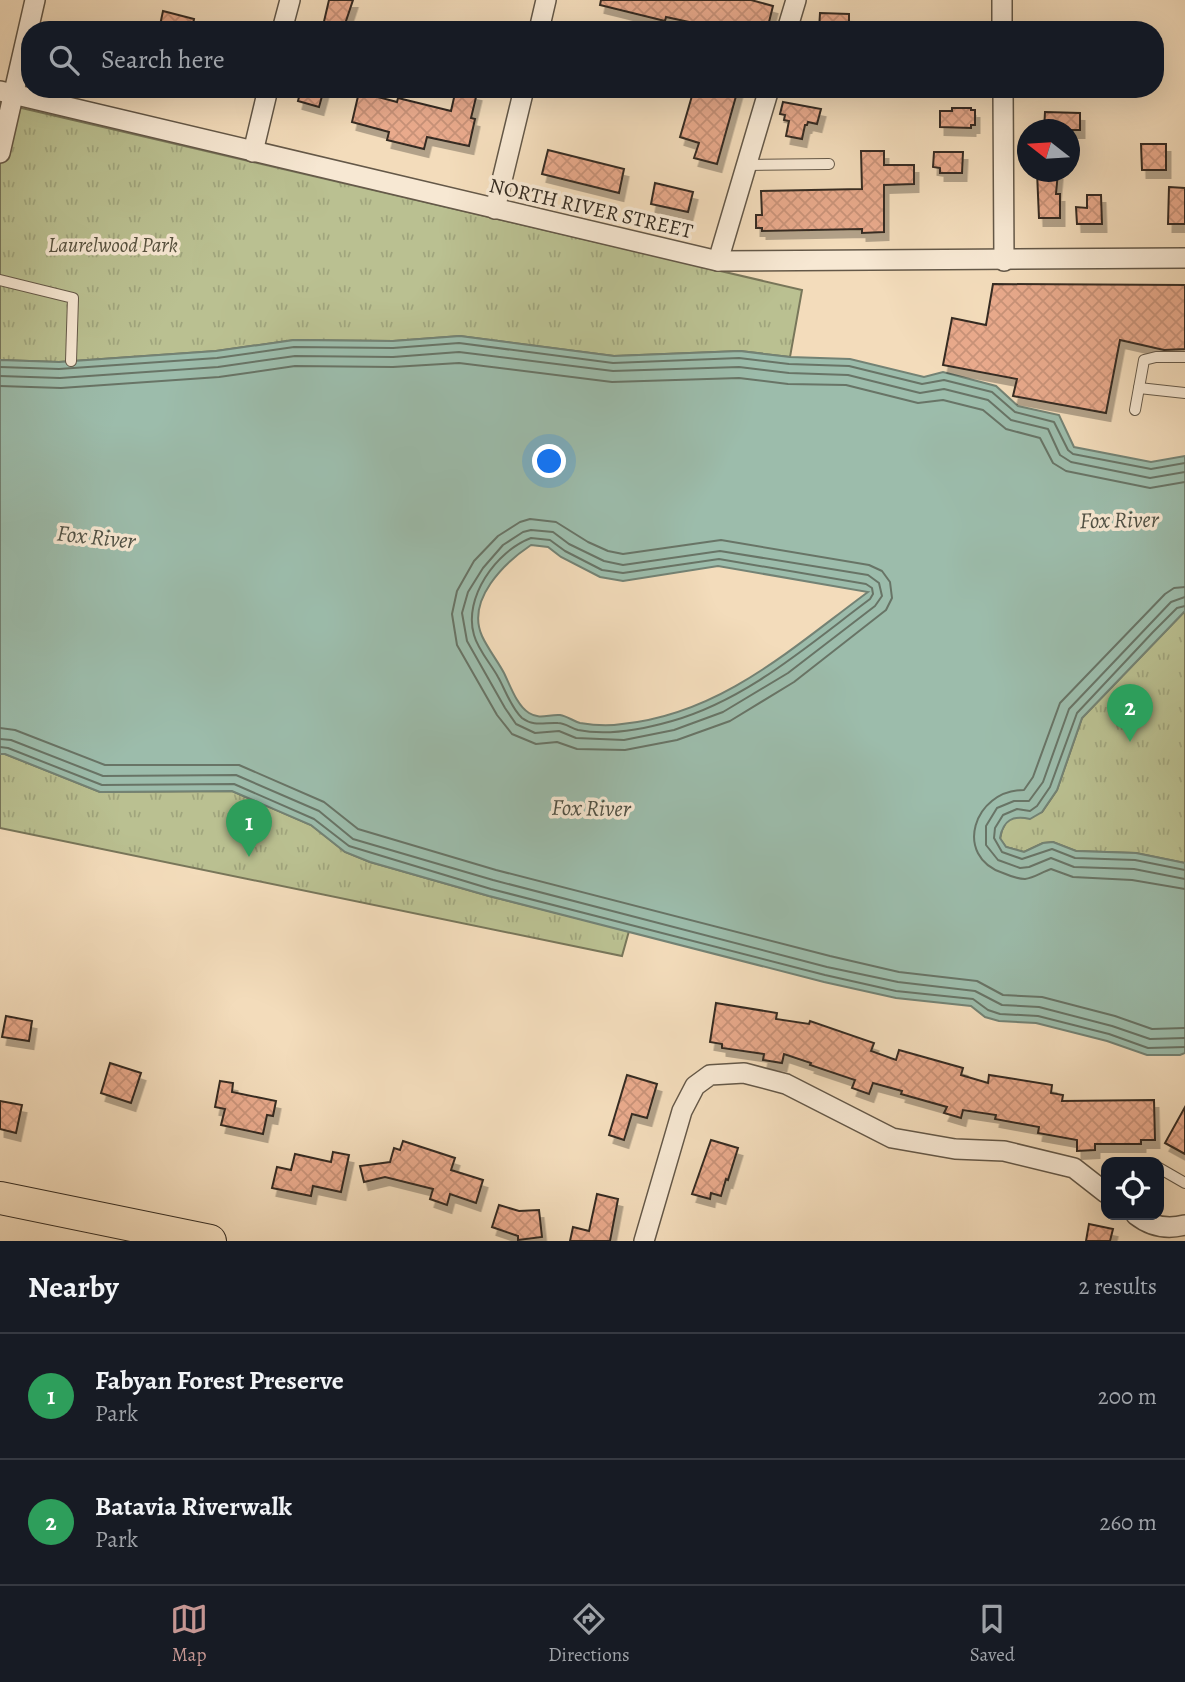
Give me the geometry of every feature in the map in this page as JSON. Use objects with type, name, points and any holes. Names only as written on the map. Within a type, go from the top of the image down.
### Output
[{"type":"main road","points":[[0,1198],[210,1241]]},
{"type":"street","points":[[28,21],[35,0]]},
{"type":"street","points":[[284,21],[290,0]]},
{"type":"street","points":[[541,21],[546,0]]},
{"type":"street","points":[[790,21],[796,0]]},
{"type":"street","points":[[1002,0],[1002,21]]},
{"type":"street","points":[[0,153],[6,93],[21,45]]},
{"type":"street","name":"NORTH RIVER STREET","points":[[27,98],[718,261],[1185,258]]},
{"type":"street","points":[[253,152],[266,98]]},
{"type":"street","points":[[495,209],[522,98]]},
{"type":"street","points":[[718,261],[766,98]]},
{"type":"street","points":[[1003,98],[1004,261]]},
{"type":"street","points":[[644,1241],[682,1111],[695,1086],[710,1075],[744,1073],[786,1084],[892,1138],[955,1149],[1004,1151],[1074,1168],[1101,1185]]},
{"type":"street","points":[[1142,1220],[1149,1225],[1178,1227],[1185,1224]]},
{"type":"lane","points":[[746,165],[829,164]]},
{"type":"lane","points":[[0,281],[73,298],[71,361]]},
{"type":"lane","points":[[1135,410],[1144,360],[1156,357],[1185,357]]},
{"type":"lane","points":[[1139,388],[1185,394]]},
{"type":"lane","points":[[1164,1171],[1185,1183]]},
{"type":"green space","name":"Laurelwood Park","points":[[0,103],[802,290],[790,357],[740,351],[614,356],[460,336],[393,341],[294,340],[216,351],[59,362],[0,360]]},
{"type":"green space","points":[[1185,611],[1185,863],[1136,853],[1076,851],[1053,842],[1043,843],[1024,852],[1006,847],[1000,839],[1008,819],[1042,812],[1057,790],[1082,718]]},
{"type":"green space","points":[[0,754],[100,792],[232,791],[311,825],[345,852],[370,862],[489,896],[629,931],[622,956],[0,828]]},
{"type":"water","name":"Fox River","points":[[460,336],[614,356],[740,351],[790,357],[850,359],[924,377],[943,372],[996,386],[1018,406],[1059,415],[1074,447],[1151,462],[1185,456],[1185,611],[1082,718],[1057,790],[1042,812],[1030,819],[1010,820],[1000,838],[1006,847],[1024,852],[1043,843],[1053,842],[1076,851],[1136,853],[1185,863],[1185,1053],[1147,1055],[1107,1041],[1036,1023],[999,1021],[985,1017],[971,1006],[896,998],[824,982],[489,896],[370,862],[345,852],[311,825],[232,791],[100,792],[0,754],[0,360],[59,362],[216,351],[294,340],[393,341]],"holes":[[[531,545],[548,547],[561,557],[600,577],[623,581],[718,566],[868,592],[783,656],[723,693],[658,718],[617,725],[585,724],[565,716],[537,716],[525,710],[484,641],[478,622],[483,596],[499,572]]]},
{"type":"building","points":[[329,0],[353,0],[346,21],[324,21]]},
{"type":"building","points":[[601,0],[751,0],[773,6],[769,21],[684,21],[666,17],[665,21],[600,5]]},
{"type":"building","points":[[163,11],[194,19],[194,21],[161,21]]},
{"type":"building","points":[[820,13],[849,14],[849,21],[820,21]]},
{"type":"building","points":[[299,98],[322,98],[319,107],[298,101]]},
{"type":"building","points":[[358,98],[382,98],[397,102],[398,98],[451,111],[454,98],[476,98],[471,118],[475,119],[469,146],[427,137],[424,149],[387,140],[389,132],[352,122]]},
{"type":"building","points":[[691,98],[735,98],[717,164],[694,158],[699,143],[680,137]]},
{"type":"building","points":[[783,102],[821,109],[817,124],[808,122],[805,125],[802,139],[786,136],[789,121],[784,120],[785,115],[780,114]]},
{"type":"building","points":[[952,108],[975,110],[975,125],[971,125],[971,128],[940,127],[940,111],[952,111]]},
{"type":"building","points":[[1045,112],[1080,113],[1080,119],[1045,119]]},
{"type":"building","points":[[1141,144],[1166,144],[1166,170],[1142,170]]},
{"type":"building","points":[[548,150],[624,169],[619,193],[542,174]]},
{"type":"building","points":[[861,151],[884,151],[884,165],[914,165],[914,184],[884,185],[884,232],[862,233],[862,229],[762,231],[762,228],[756,228],[756,215],[762,215],[761,191],[862,189]]},
{"type":"building","points":[[934,152],[963,152],[962,173],[940,173],[940,168],[933,167]]},
{"type":"building","points":[[1037,182],[1057,182],[1060,218],[1039,218]]},
{"type":"building","points":[[655,183],[693,192],[688,212],[651,204]]},
{"type":"building","points":[[1169,187],[1185,188],[1185,224],[1168,224]]},
{"type":"building","points":[[1087,195],[1101,195],[1102,224],[1077,224],[1076,207],[1087,208]]},
{"type":"building","points":[[993,284],[1185,285],[1185,349],[1164,350],[1120,340],[1106,413],[1013,396],[1017,379],[943,365],[952,318],[986,325]]},
{"type":"building","points":[[716,1003],[777,1013],[776,1019],[809,1024],[810,1021],[874,1043],[871,1051],[896,1060],[899,1050],[963,1068],[961,1075],[988,1083],[989,1075],[1052,1085],[1051,1093],[1063,1095],[1062,1101],[1154,1100],[1155,1140],[1141,1140],[1141,1144],[1095,1144],[1095,1150],[1077,1151],[1077,1140],[1038,1133],[1039,1127],[995,1119],[996,1115],[963,1110],[961,1118],[944,1113],[947,1107],[873,1083],[869,1094],[852,1088],[855,1080],[784,1054],[782,1063],[763,1060],[764,1054],[722,1048],[722,1044],[710,1042]]},
{"type":"building","points":[[6,1016],[32,1021],[29,1041],[2,1037]]},
{"type":"building","points":[[110,1063],[141,1073],[131,1103],[101,1093]]},
{"type":"building","points":[[627,1075],[657,1084],[647,1118],[632,1114],[624,1140],[609,1135]]},
{"type":"building","points":[[220,1081],[233,1083],[232,1092],[276,1101],[273,1116],[267,1115],[263,1134],[221,1125],[225,1109],[215,1107]]},
{"type":"building","points":[[0,1101],[22,1105],[16,1133],[0,1129]]},
{"type":"building","points":[[1185,1107],[1185,1154],[1165,1143]]},
{"type":"building","points":[[711,1140],[738,1148],[721,1196],[711,1193],[710,1199],[692,1194]]},
{"type":"building","points":[[403,1141],[455,1158],[451,1170],[483,1180],[476,1203],[450,1194],[447,1205],[430,1199],[433,1189],[385,1177],[364,1182],[360,1166],[390,1162],[394,1148],[400,1150]]},
{"type":"building","points":[[333,1152],[349,1155],[341,1192],[313,1186],[311,1196],[272,1188],[277,1167],[291,1170],[295,1154],[331,1162]]},
{"type":"building","points":[[597,1194],[618,1199],[610,1241],[570,1241],[573,1227],[589,1231]]},
{"type":"building","points":[[499,1205],[519,1211],[539,1210],[542,1237],[518,1240],[518,1236],[492,1227]]},
{"type":"building","points":[[1089,1224],[1113,1229],[1110,1241],[1086,1241]]},
{"type":"place","name":"Batavia Riverwalk","points":[[1130,742]]},
{"type":"place","name":"Fabyan Forest Preserve","points":[[249,857]]}]
